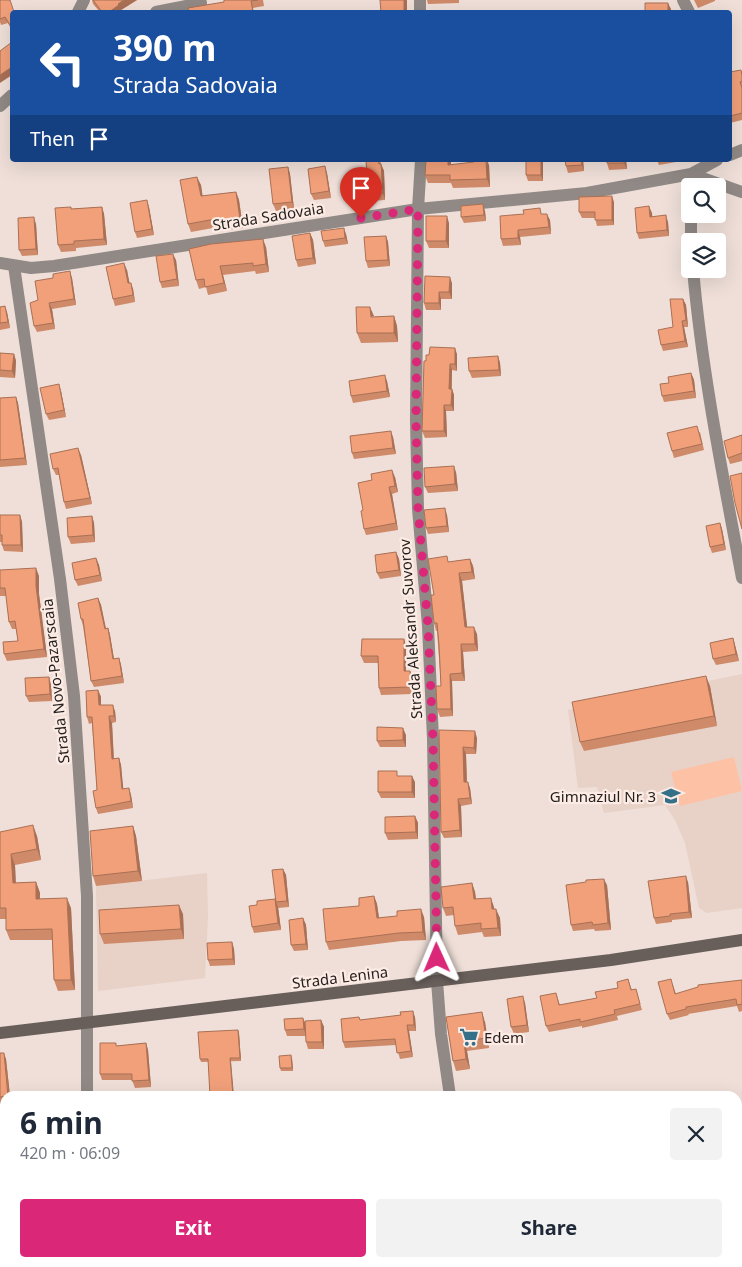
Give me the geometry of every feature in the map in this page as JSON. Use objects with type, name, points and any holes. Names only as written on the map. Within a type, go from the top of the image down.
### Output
[{"type":"street","points":[[166,10],[201,3]]},
{"type":"street","points":[[0,106],[10,97]]},
{"type":"street","name":"Strada Aleksandr Suvorov","points":[[421,162],[418,209],[416,421],[418,508],[428,626],[433,739],[437,981],[441,1034],[449,1091]]},
{"type":"street","name":"Strada Sadovaia","points":[[694,178],[714,162]]},
{"type":"street","name":"Strada Sadovaia","points":[[0,263],[31,268],[54,266],[418,209],[587,194],[681,181]]},
{"type":"street","points":[[726,188],[742,192]]},
{"type":"street","name":"Strada Novo-Pazarscaia","points":[[14,266],[60,579],[74,696],[87,896],[87,1091]]},
{"type":"street","points":[[694,278],[698,324],[716,444],[742,578]]},
{"type":"street","name":"Strada Lenina","points":[[0,1033],[611,960],[742,940]]},
{"type":"shaded area","name":"Gimnaziul Nr. 3","points":[[742,674],[742,908],[707,913],[699,908],[685,843],[675,820],[665,805],[604,813],[597,787],[578,788],[568,710]]},
{"type":"shaded area","points":[[734,757],[742,791],[680,806],[671,772]]},
{"type":"shaded area","points":[[207,873],[208,917],[205,978],[98,991],[96,886]]},
{"type":"building","points":[[0,0],[10,0],[13,10],[10,10],[10,25],[5,17],[0,19]]},
{"type":"building","points":[[93,0],[124,0],[112,10],[100,10]]},
{"type":"building","points":[[224,0],[258,0],[251,1],[253,10],[188,10],[188,8],[224,2]]},
{"type":"building","points":[[380,0],[404,0],[404,10],[381,10]]},
{"type":"building","points":[[645,3],[668,3],[668,10],[645,10]]},
{"type":"building","points":[[10,44],[10,68],[0,75],[0,51]]},
{"type":"building","points":[[741,70],[742,113],[732,116],[732,72]]},
{"type":"building","points":[[366,162],[378,162],[381,164],[383,193],[368,194]]},
{"type":"building","points":[[426,162],[448,162],[448,165],[486,162],[487,179],[450,180],[450,175],[425,175]]},
{"type":"building","points":[[526,162],[541,162],[541,175],[526,175]]},
{"type":"building","points":[[565,162],[581,162],[582,165],[566,166]]},
{"type":"building","points":[[607,162],[624,162],[624,163]]},
{"type":"building","points":[[325,166],[329,191],[311,194],[308,169]]},
{"type":"building","points":[[288,167],[292,202],[273,204],[269,169]]},
{"type":"building","points":[[197,177],[201,196],[236,192],[240,219],[222,222],[221,218],[188,224],[180,180]]},
{"type":"building","points":[[612,196],[612,220],[595,220],[595,212],[579,212],[579,197]]},
{"type":"building","points":[[147,200],[152,229],[135,232],[130,203]]},
{"type":"building","points":[[483,204],[484,215],[461,217],[461,206]]},
{"type":"building","points":[[649,206],[650,217],[666,215],[667,230],[637,233],[635,208]]},
{"type":"building","points":[[71,207],[71,209],[102,207],[104,239],[74,241],[74,244],[58,245],[55,208]]},
{"type":"building","points":[[540,208],[541,214],[547,214],[549,227],[518,230],[518,238],[501,239],[500,216],[524,214],[523,210]]},
{"type":"building","points":[[426,216],[447,216],[446,241],[426,241]]},
{"type":"building","points":[[34,217],[36,249],[19,250],[18,218]]},
{"type":"building","points":[[344,228],[345,238],[323,241],[321,231]]},
{"type":"building","points":[[310,233],[313,258],[296,260],[292,236]]},
{"type":"building","points":[[386,236],[388,260],[366,261],[364,237]]},
{"type":"building","points":[[263,239],[266,264],[253,266],[253,263],[220,266],[224,283],[205,287],[204,279],[196,280],[189,249],[211,244]]},
{"type":"building","points":[[173,254],[177,279],[160,282],[156,256]]},
{"type":"building","points":[[124,263],[128,283],[131,283],[133,295],[113,299],[106,267]]},
{"type":"building","points":[[70,271],[74,299],[49,303],[53,323],[34,326],[30,303],[38,300],[35,281],[53,278],[53,274]]},
{"type":"building","points":[[425,276],[450,277],[449,292],[439,292],[439,303],[424,303]]},
{"type":"building","points":[[670,299],[683,299],[686,320],[682,321],[685,341],[661,345],[658,330],[673,327]]},
{"type":"building","points":[[5,306],[8,322],[0,323],[0,307]]},
{"type":"building","points":[[356,307],[370,307],[371,317],[394,316],[394,333],[357,333]]},
{"type":"building","points":[[430,347],[455,348],[455,364],[450,364],[449,389],[452,389],[451,405],[444,405],[444,431],[422,431],[424,361],[426,361],[426,355],[429,355]]},
{"type":"building","points":[[0,353],[14,354],[12,371],[0,370]]},
{"type":"building","points":[[498,356],[499,370],[469,371],[468,358]]},
{"type":"building","points":[[691,373],[694,391],[662,396],[660,384],[669,383],[668,377]]},
{"type":"building","points":[[385,375],[387,391],[351,396],[349,381]]},
{"type":"building","points":[[59,384],[64,410],[46,414],[40,388]]},
{"type":"building","points":[[16,397],[25,458],[0,460],[0,398]]},
{"type":"building","points":[[697,426],[702,444],[672,451],[667,433]]},
{"type":"building","points":[[391,431],[393,448],[352,453],[350,436]]},
{"type":"building","points":[[742,435],[742,453],[728,458],[724,441]]},
{"type":"building","points":[[78,448],[90,498],[64,502],[58,468],[53,469],[50,454]]},
{"type":"building","points":[[454,466],[455,484],[425,487],[424,468]]},
{"type":"building","points":[[392,470],[395,486],[389,487],[396,523],[364,529],[358,483],[372,480],[371,474]]},
{"type":"building","points":[[742,473],[742,529],[730,476]]},
{"type":"building","points":[[445,508],[447,526],[426,528],[424,510]]},
{"type":"building","points":[[0,515],[20,515],[21,545],[2,545]]},
{"type":"building","points":[[92,516],[93,535],[68,537],[67,518]]},
{"type":"building","points":[[720,523],[724,544],[710,547],[706,526]]},
{"type":"building","points":[[396,552],[399,570],[377,573],[375,555]]},
{"type":"building","points":[[447,556],[448,562],[470,559],[472,572],[459,573],[465,627],[474,627],[475,644],[461,644],[462,673],[450,674],[451,709],[437,709],[436,686],[441,686],[439,645],[437,623],[434,623],[431,595],[434,595],[428,559]]},
{"type":"building","points":[[96,558],[100,575],[75,580],[72,563]]},
{"type":"building","points":[[36,568],[36,586],[44,649],[4,654],[3,642],[18,641],[15,621],[9,622],[5,588],[0,588],[0,570]]},
{"type":"building","points":[[98,598],[105,629],[108,628],[113,659],[119,658],[122,676],[91,681],[83,619],[81,619],[78,603]]},
{"type":"building","points":[[733,638],[736,654],[713,659],[710,643]]},
{"type":"building","points":[[362,639],[404,639],[404,671],[410,671],[411,687],[379,688],[378,656],[361,656]]},
{"type":"building","points":[[706,676],[714,716],[580,742],[572,702]]},
{"type":"building","points":[[49,677],[50,694],[26,696],[25,678]]},
{"type":"building","points":[[98,690],[99,705],[113,705],[114,716],[109,716],[112,759],[119,758],[122,789],[129,788],[131,801],[96,808],[93,791],[97,790],[92,717],[87,717],[86,691]]},
{"type":"building","points":[[377,727],[403,728],[403,740],[377,741]]},
{"type":"building","points":[[439,730],[475,731],[474,748],[463,747],[464,782],[468,782],[470,798],[458,799],[460,830],[441,832]]},
{"type":"building","points":[[378,771],[397,771],[397,776],[412,776],[412,792],[378,792]]},
{"type":"building","points":[[415,816],[416,832],[385,833],[385,817]]},
{"type":"building","points":[[33,825],[37,849],[11,854],[13,883],[36,882],[36,899],[67,898],[71,980],[54,980],[52,929],[6,930],[6,908],[0,908],[0,832]]},
{"type":"building","points":[[133,826],[138,871],[93,876],[90,831]]},
{"type":"building","points":[[283,869],[287,901],[276,902],[272,870]]},
{"type":"building","points":[[686,876],[689,912],[654,918],[648,881]]},
{"type":"building","points":[[604,879],[608,923],[593,925],[592,922],[571,925],[566,885],[586,882],[586,880]]},
{"type":"building","points":[[472,883],[474,899],[491,898],[492,909],[496,909],[498,928],[481,929],[481,923],[455,926],[453,907],[443,908],[441,887]]},
{"type":"building","points":[[374,896],[377,918],[397,916],[397,911],[421,909],[423,932],[326,942],[323,909],[359,906],[359,898]]},
{"type":"building","points":[[275,899],[278,923],[252,927],[249,906],[257,905],[257,901]]},
{"type":"building","points":[[179,905],[181,929],[100,934],[99,910]]},
{"type":"building","points":[[303,918],[306,944],[291,945],[289,920]]},
{"type":"building","points":[[232,942],[233,959],[208,960],[207,943]]},
{"type":"building","points":[[628,979],[631,990],[636,989],[640,1004],[614,1010],[615,1014],[580,1022],[580,1019],[546,1026],[540,996],[556,993],[559,1005],[597,998],[595,992],[618,988],[617,982]]},
{"type":"building","points":[[671,979],[675,994],[698,987],[698,985],[742,980],[742,1004],[737,1005],[736,999],[686,1007],[686,1009],[667,1014],[658,982]]},
{"type":"building","points":[[523,996],[527,1025],[511,1027],[507,999]]},
{"type":"building","points":[[413,1011],[414,1025],[407,1025],[411,1051],[397,1053],[395,1039],[343,1042],[341,1019],[359,1017],[360,1020],[401,1015],[400,1012]]},
{"type":"building","name":"Edem","points":[[482,1012],[486,1038],[464,1041],[466,1059],[453,1061],[446,1017]]},
{"type":"building","points":[[303,1018],[304,1029],[285,1030],[284,1019]]},
{"type":"building","points":[[321,1020],[322,1042],[306,1042],[305,1021]]},
{"type":"building","points":[[238,1030],[240,1058],[230,1058],[233,1091],[210,1091],[208,1059],[200,1059],[198,1032]]},
{"type":"building","points":[[100,1043],[116,1043],[116,1046],[146,1043],[149,1080],[132,1081],[132,1074],[100,1074]]},
{"type":"building","points":[[0,1053],[4,1053],[8,1091],[0,1091]]},
{"type":"building","points":[[291,1055],[292,1068],[280,1068],[279,1056]]},
{"type":"place","name":"Gimnaziul Nr. 3","points":[[671,796]]},
{"type":"place","name":"Edem","points":[[469,1037]]},
{"type":"route","points":[[361,218],[418,209],[416,421],[418,508],[428,626],[433,739],[437,958]]}]
